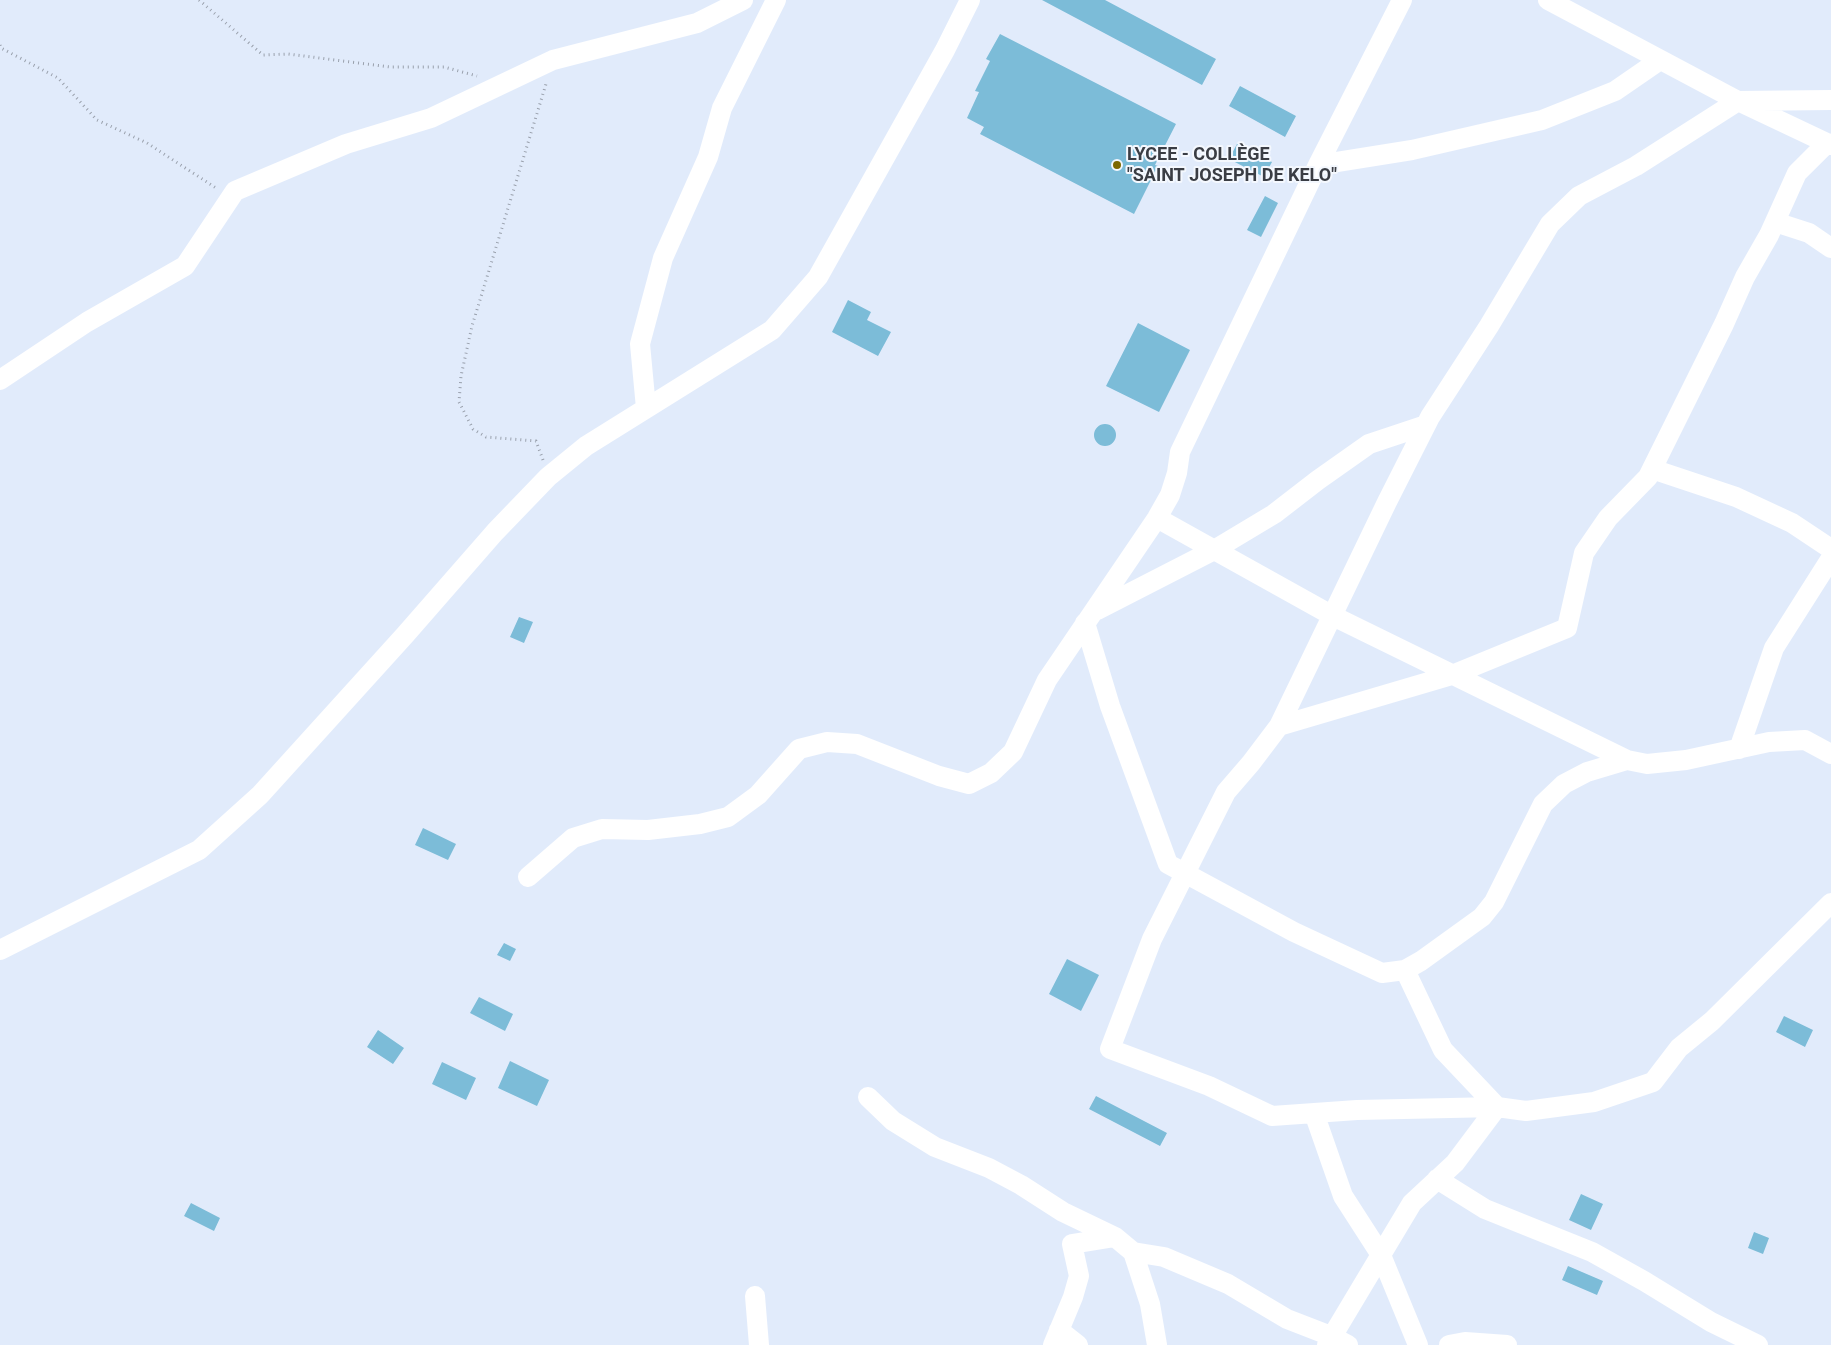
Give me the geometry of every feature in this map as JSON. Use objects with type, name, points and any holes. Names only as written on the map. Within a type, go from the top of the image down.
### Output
[{"type":"street","points":[[0,380],[87,322],[185,266],[235,190],[346,144],[431,118],[553,60],[697,23],[743,0]]},
{"type":"street","points":[[646,408],[640,344],[663,258],[708,157],[722,108],[776,0]]},
{"type":"street","points":[[0,950],[199,850],[260,795],[405,635],[495,532],[548,477],[586,446],[772,330],[818,276],[945,50],[970,0]]},
{"type":"street","points":[[528,876],[573,838],[602,828],[648,830],[700,824],[728,817],[758,796],[799,749],[827,742],[857,744],[939,776],[969,784],[991,773],[1012,752],[1047,680],[1157,518],[1170,495],[1178,473],[1180,452],[1318,165],[1402,0]]},
{"type":"street","points":[[1280,726],[1452,675],[1567,628],[1584,553],[1608,518],[1648,477],[1724,324],[1744,277],[1775,222],[1797,173],[1829,144],[1738,101],[1548,0]]},
{"type":"street","points":[[1318,165],[1412,150],[1542,120],[1615,91],[1660,60]]},
{"type":"street","points":[[1831,100],[1738,101],[1636,166],[1579,196],[1550,224],[1426,425],[1280,726],[1226,792],[1152,939],[1110,1048],[1209,1086],[1272,1116],[1357,1110],[1497,1107],[1526,1111],[1594,1102],[1653,1082],[1679,1048],[1712,1021],[1831,903]]},
{"type":"street","points":[[1775,222],[1809,233],[1831,248]]},
{"type":"street","points":[[1089,617],[1214,550],[1274,514],[1369,444],[1426,425]]},
{"type":"street","points":[[1652,469],[1736,497],[1792,523],[1831,549]]},
{"type":"street","points":[[1157,518],[1333,616],[1627,760],[1647,764],[1686,760],[1769,742],[1805,740],[1831,754]]},
{"type":"street","points":[[1739,749],[1774,648],[1831,558]]},
{"type":"street","points":[[1089,617],[1110,706],[1168,864],[1294,932],[1382,973],[1405,970],[1421,961],[1482,917],[1494,902],[1543,804],[1564,784],[1587,772],[1627,760]]},
{"type":"street","points":[[1405,970],[1443,1050],[1497,1107]]},
{"type":"street","points":[[868,1097],[894,1122],[935,1147],[988,1168],[1021,1185],[1063,1212],[1115,1236],[1133,1252],[1150,1304],[1157,1345]]},
{"type":"street","points":[[1133,1252],[1164,1257],[1228,1284],[1287,1319],[1335,1342],[1381,1255],[1412,1203],[1455,1163],[1497,1107]]},
{"type":"street","points":[[1314,1113],[1343,1196],[1381,1255],[1418,1345]]},
{"type":"street","points":[[1437,1179],[1485,1209],[1592,1252],[1711,1322],[1758,1345]]},
{"type":"street","points":[[1078,1345],[1056,1338],[1073,1297],[1078,1276],[1072,1244],[1115,1236]]},
{"type":"street","points":[[755,1296],[759,1345]]},
{"type":"street","points":[[1449,1345],[1465,1342],[1507,1345]]},
{"type":"path","points":[[199,0],[263,55],[288,54],[390,67],[444,67],[504,83]]},
{"type":"path","points":[[0,45],[2,48],[58,78],[97,120],[146,143],[214,187],[235,190]]},
{"type":"path","points":[[548,477],[536,441],[486,437],[472,429],[459,402],[461,376],[472,326],[553,60]]},
{"type":"building","points":[[1042,0],[1105,0],[1216,59],[1202,85]]},
{"type":"building","points":[[1000,34],[1176,124],[1155,165],[1158,166],[1134,214],[980,134],[984,127],[967,118],[979,92],[975,91],[990,61],[986,59]]},
{"type":"building","points":[[1240,86],[1296,116],[1285,137],[1229,106]]},
{"type":"building","points":[[1237,144],[1272,162],[1264,177],[1229,159]]},
{"type":"building","points":[[1265,196],[1278,203],[1261,237],[1247,230]]},
{"type":"building","points":[[848,300],[871,312],[867,320],[891,332],[878,356],[832,332]]},
{"type":"building","points":[[1138,323],[1190,350],[1159,412],[1106,386]]},
{"type":"building","points":[[1101,424],[1109,424],[1116,431],[1116,439],[1109,446],[1101,446],[1094,439],[1094,431]]},
{"type":"building","points":[[519,617],[533,622],[524,643],[510,637]]},
{"type":"building","points":[[423,828],[456,844],[448,860],[415,845]]},
{"type":"building","points":[[504,943],[516,949],[510,961],[497,955]]},
{"type":"building","points":[[1067,959],[1099,975],[1081,1011],[1049,994]]},
{"type":"building","points":[[479,997],[513,1014],[505,1031],[470,1013]]},
{"type":"building","points":[[1784,1016],[1813,1030],[1805,1047],[1776,1032]]},
{"type":"building","points":[[378,1030],[404,1048],[393,1064],[367,1047]]},
{"type":"building","points":[[510,1061],[549,1080],[537,1106],[498,1088]]},
{"type":"building","points":[[442,1062],[476,1078],[466,1100],[432,1084]]},
{"type":"building","points":[[1096,1096],[1167,1133],[1160,1146],[1089,1109]]},
{"type":"building","points":[[1581,1194],[1603,1204],[1591,1230],[1569,1220]]},
{"type":"building","points":[[191,1203],[220,1218],[214,1231],[184,1216]]},
{"type":"building","points":[[1754,1232],[1769,1238],[1763,1254],[1748,1248]]},
{"type":"building","points":[[1568,1266],[1603,1281],[1597,1295],[1562,1280]]},
{"type":"place","name":"LYCEE - COLLÈGE \"SAINT JOSEPH DE KELO\"","points":[[1117,165]]}]
